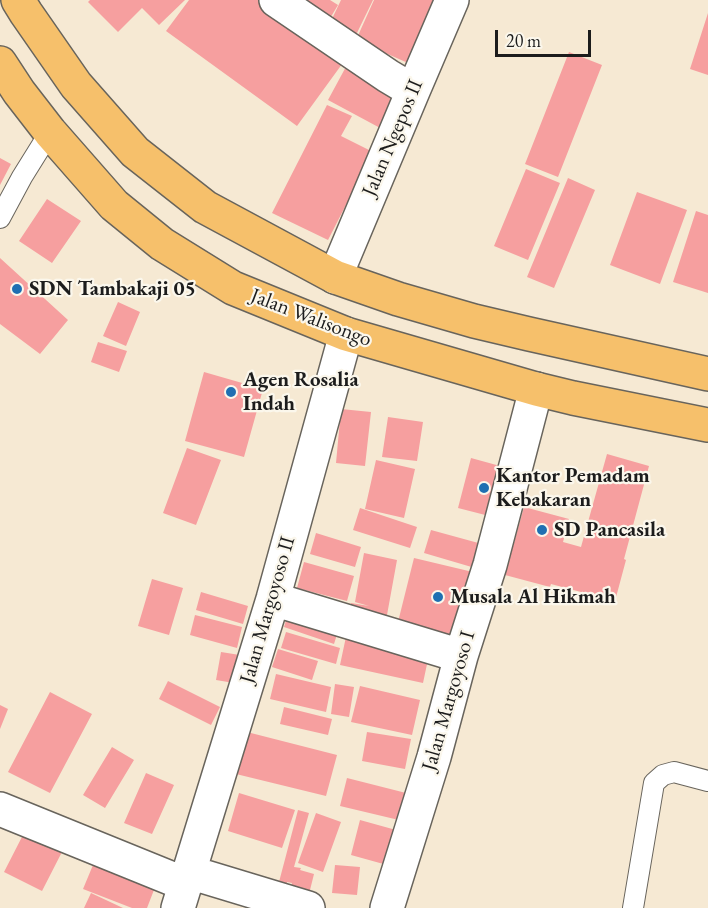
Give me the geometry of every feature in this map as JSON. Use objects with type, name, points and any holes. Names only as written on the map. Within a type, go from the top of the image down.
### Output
[{"type":"highway","points":[[18,0],[76,85],[135,152],[205,207],[335,277],[398,299],[474,321],[708,374]]},
{"type":"highway","name":"Jalan Walisongo","points":[[0,63],[50,132],[114,205],[162,244],[232,288],[346,334],[573,398],[708,425]]},
{"type":"highway","points":[[525,385],[528,334]]},
{"type":"street","points":[[276,0],[413,91]]},
{"type":"street","name":"Jalan Ngepos II","points":[[335,277],[452,0]]},
{"type":"street","name":"Jalan Margoyoso II","points":[[184,888],[273,599],[346,334]]},
{"type":"street","name":"Jalan Margoyoso I","points":[[387,908],[490,565],[525,385]]},
{"type":"street","points":[[273,599],[461,656]]},
{"type":"street","points":[[0,809],[184,888],[308,908]]},
{"type":"lane","points":[[0,218],[50,132]]},
{"type":"lane","points":[[633,908],[654,783],[663,775],[674,772],[708,781]]},
{"type":"building","points":[[90,0],[185,0],[159,25],[142,8],[118,32],[88,2]]},
{"type":"building","points":[[189,0],[262,0],[345,60],[297,126],[166,31]]},
{"type":"building","points":[[303,0],[330,0],[338,5],[326,25]]},
{"type":"building","points":[[341,0],[373,0],[356,35],[330,23]]},
{"type":"building","points":[[374,0],[447,0],[417,67],[356,40]]},
{"type":"building","points":[[708,13],[708,75],[690,69]]},
{"type":"building","points":[[569,52],[602,65],[558,177],[525,164]]},
{"type":"building","points":[[348,63],[402,91],[382,129],[328,100]]},
{"type":"building","points":[[327,105],[352,116],[341,136],[373,152],[328,240],[272,213]]},
{"type":"building","points":[[0,158],[11,164],[0,185]]},
{"type":"building","points":[[526,169],[560,183],[528,260],[494,246]]},
{"type":"building","points":[[568,178],[595,190],[554,288],[527,277]]},
{"type":"building","points":[[637,192],[687,210],[660,284],[610,265]]},
{"type":"building","points":[[47,199],[81,221],[52,263],[19,241]]},
{"type":"building","points":[[696,211],[708,215],[708,293],[673,282]]},
{"type":"building","name":"SDN Tambakaji 05","points":[[0,258],[68,320],[40,354],[0,324]]},
{"type":"building","points":[[118,302],[140,312],[126,346],[103,336]]},
{"type":"building","points":[[98,342],[127,351],[119,372],[91,362]]},
{"type":"building","points":[[204,372],[263,389],[244,457],[185,441]]},
{"type":"building","points":[[341,409],[371,412],[365,466],[336,463]]},
{"type":"building","points":[[388,417],[423,422],[417,461],[382,457]]},
{"type":"building","points":[[187,448],[221,460],[196,525],[163,513]]},
{"type":"building","name":"SD Pancasila","points":[[607,454],[649,466],[615,601],[551,584],[550,587],[505,575],[524,507],[569,519],[563,542],[581,547]]},
{"type":"building","name":"Kantor Pemadam Kebakaran","points":[[471,458],[511,469],[497,518],[458,508]]},
{"type":"building","points":[[376,460],[415,469],[404,518],[365,509]]},
{"type":"building","points":[[360,508],[417,527],[410,548],[353,530]]},
{"type":"building","points":[[431,530],[482,544],[475,568],[424,553]]},
{"type":"building","points":[[316,533],[361,547],[355,567],[310,554]]},
{"type":"building","points":[[364,553],[397,560],[385,626],[348,621],[351,603],[369,606],[355,602]]},
{"type":"building","name":"Musala Al Hikmah","points":[[414,558],[477,573],[461,637],[398,622]]},
{"type":"building","points":[[304,562],[354,576],[347,601],[297,588]]},
{"type":"building","points":[[152,579],[183,588],[169,635],[138,626]]},
{"type":"building","points":[[201,592],[248,606],[243,624],[196,610]]},
{"type":"building","points":[[289,611],[339,628],[334,644],[284,627]]},
{"type":"building","points":[[195,615],[242,627],[237,648],[190,635]]},
{"type":"building","points":[[286,632],[340,648],[336,664],[281,648]]},
{"type":"building","points":[[347,632],[430,650],[423,683],[340,665]]},
{"type":"building","points":[[278,649],[318,661],[312,680],[272,667]]},
{"type":"building","points":[[221,652],[246,656],[240,684],[216,680]]},
{"type":"building","points":[[276,674],[331,687],[326,712],[270,699]]},
{"type":"building","points":[[168,681],[220,707],[211,725],[159,699]]},
{"type":"building","points":[[335,684],[354,687],[349,717],[331,714]]},
{"type":"building","points":[[360,686],[420,700],[412,735],[351,722]]},
{"type":"building","points":[[50,692],[92,714],[50,793],[8,772]]},
{"type":"building","points":[[0,705],[8,709],[0,729]]},
{"type":"building","points":[[284,707],[332,719],[328,735],[280,724]]},
{"type":"building","points":[[247,732],[337,755],[326,796],[236,774]]},
{"type":"building","points":[[367,732],[411,739],[405,769],[362,761]]},
{"type":"building","points":[[112,747],[134,760],[105,808],[83,795]]},
{"type":"building","points":[[146,773],[174,785],[152,834],[124,823]]},
{"type":"building","points":[[347,778],[410,794],[403,821],[340,806]]},
{"type":"building","points":[[239,793],[295,810],[282,848],[228,831]]},
{"type":"building","points":[[298,810],[309,813],[294,867],[314,874],[306,906],[287,901],[292,883],[279,882]]},
{"type":"building","points":[[316,813],[341,822],[323,872],[298,863]]},
{"type":"building","points":[[360,820],[396,830],[387,865],[351,855]]},
{"type":"building","points":[[25,831],[63,850],[42,891],[4,872]]},
{"type":"building","points":[[98,853],[159,877],[147,908],[132,908],[83,889]]},
{"type":"building","points":[[335,865],[360,867],[357,895],[332,893]]},
{"type":"building","points":[[91,893],[123,908],[84,908]]},
{"type":"place","name":"SDN Tambakaji 05","points":[[17,289]]},
{"type":"place","name":"Agen Rosalia Indah","points":[[231,392]]},
{"type":"place","name":"Kantor Pemadam Kebakaran","points":[[484,488]]},
{"type":"place","name":"SD Pancasila","points":[[542,530]]},
{"type":"place","name":"Musala Al Hikmah","points":[[438,597]]}]
